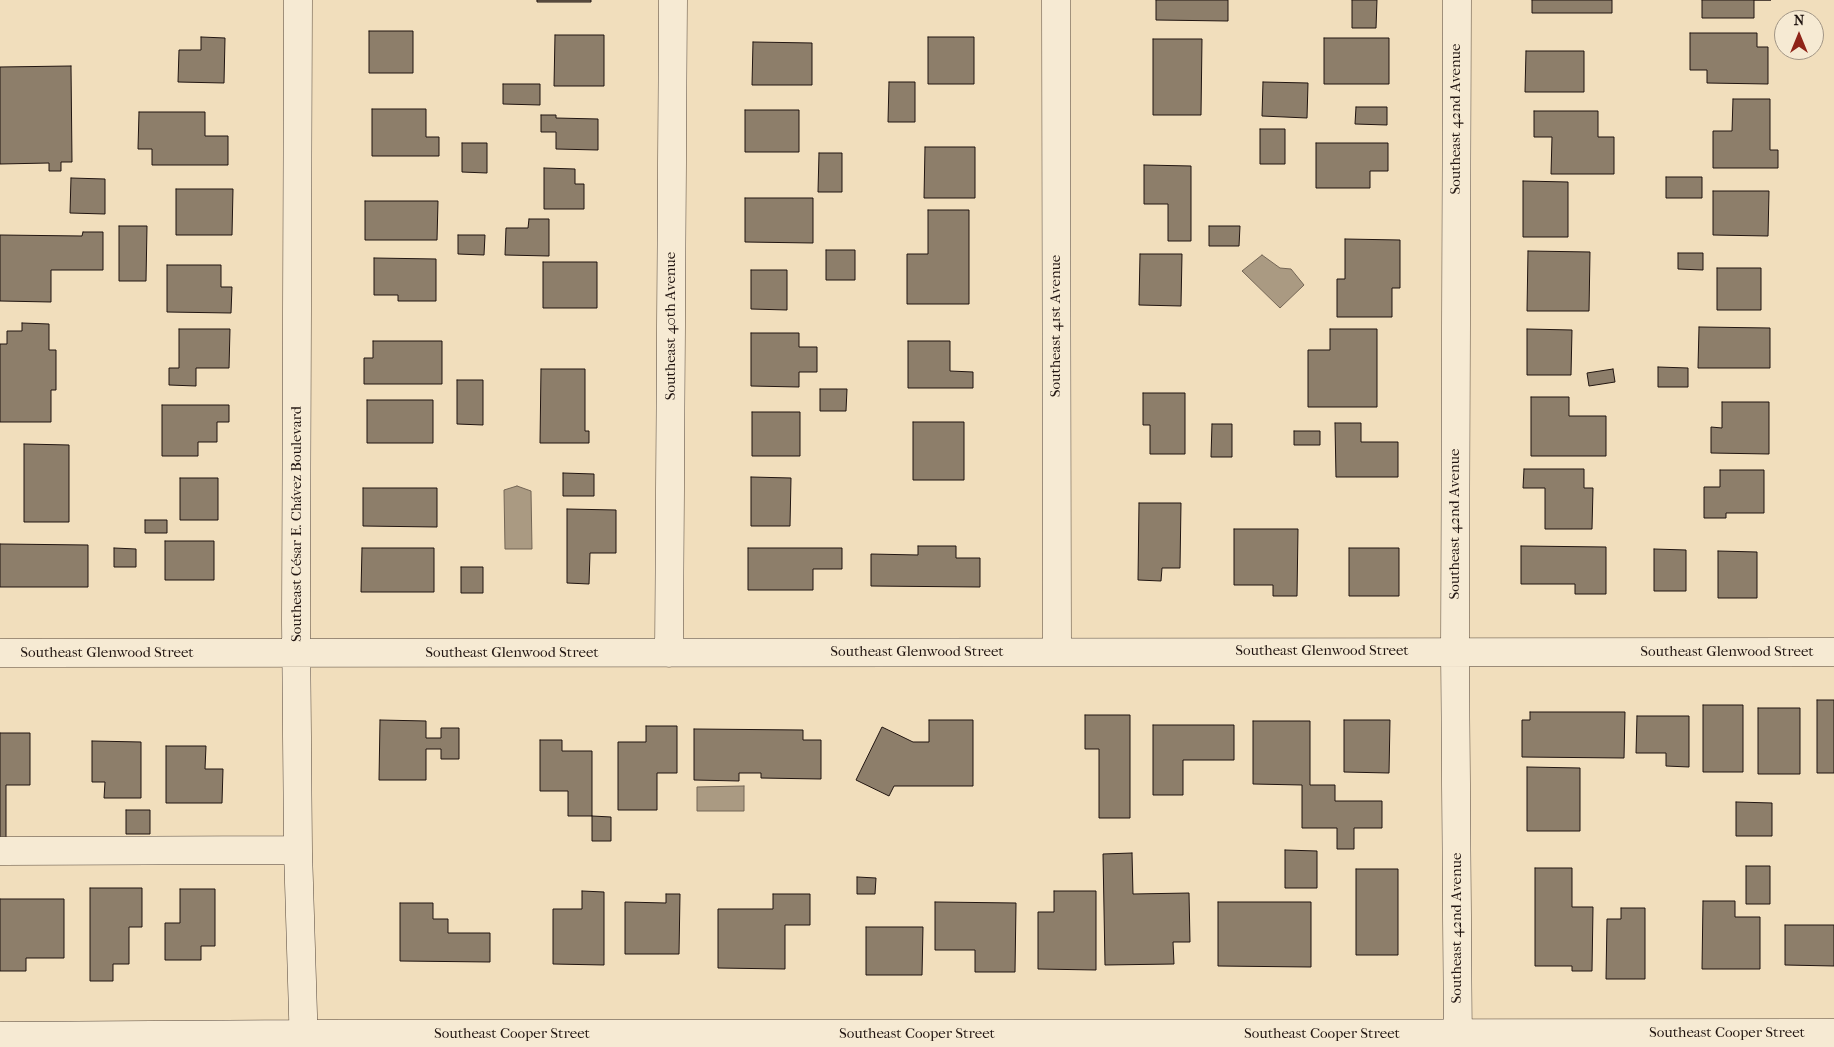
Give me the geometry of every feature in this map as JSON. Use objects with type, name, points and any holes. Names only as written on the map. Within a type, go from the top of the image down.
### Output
[{"type":"street","name":"Southeast César E. Chávez Boulevard","points":[[298,0],[296,653],[298,850],[304,1040]]},
{"type":"street","name":"Southeast 40th Avenue","points":[[669,653],[673,0]]},
{"type":"street","name":"Southeast 41st Avenue","points":[[1056,0],[1057,652]]},
{"type":"street","name":"Southeast 42nd Avenue","points":[[1457,0],[1455,651],[1458,1040]]},
{"type":"street","name":"Southeast Glenwood Street","points":[[0,653],[1834,652]]},
{"type":"street","points":[[0,851],[298,850]]},
{"type":"street","name":"Southeast Cooper Street","points":[[0,1036],[304,1040],[1458,1040],[1834,1034]]},
{"type":"shaded area","points":[[1262,255],[1280,268],[1291,269],[1304,285],[1280,308],[1242,271]]},
{"type":"shaded area","points":[[517,486],[531,491],[532,549],[505,549],[504,490]]},
{"type":"shaded area","points":[[744,786],[744,811],[697,811],[697,787]]},
{"type":"building","points":[[537,0],[591,0],[591,2],[537,2]]},
{"type":"building","points":[[1156,0],[1228,0],[1228,21],[1156,20]]},
{"type":"building","points":[[1352,0],[1377,0],[1376,28],[1352,28]]},
{"type":"building","points":[[1532,0],[1612,0],[1612,13],[1532,13]]},
{"type":"building","points":[[1702,0],[1754,0],[1754,18],[1702,18]]},
{"type":"building","points":[[369,31],[413,31],[413,73],[369,73]]},
{"type":"building","points":[[1690,33],[1757,33],[1757,47],[1768,47],[1768,84],[1707,83],[1707,70],[1690,70]]},
{"type":"building","points":[[555,35],[604,35],[604,86],[554,86]]},
{"type":"building","points":[[201,37],[225,38],[224,83],[178,82],[179,50],[201,50]]},
{"type":"building","points":[[928,37],[974,37],[974,84],[928,84]]},
{"type":"building","points":[[1324,38],[1389,38],[1389,84],[1324,84]]},
{"type":"building","points":[[1153,39],[1202,39],[1201,115],[1153,115]]},
{"type":"building","points":[[753,42],[812,43],[812,85],[752,85]]},
{"type":"building","points":[[1526,51],[1584,51],[1584,92],[1525,92]]},
{"type":"building","points":[[71,66],[72,162],[61,162],[61,171],[49,171],[49,163],[0,164],[0,67]]},
{"type":"building","points":[[889,82],[915,82],[915,122],[888,122]]},
{"type":"building","points":[[1263,82],[1308,83],[1307,118],[1262,116]]},
{"type":"building","points":[[503,84],[540,84],[540,105],[503,104]]},
{"type":"building","points":[[1733,99],[1770,99],[1770,150],[1778,150],[1778,168],[1713,168],[1713,131],[1732,131]]},
{"type":"building","points":[[1356,107],[1387,107],[1387,125],[1355,124]]},
{"type":"building","points":[[372,109],[426,109],[426,137],[439,137],[439,156],[372,156]]},
{"type":"building","points":[[745,110],[799,110],[799,152],[745,152]]},
{"type":"building","points":[[1534,111],[1598,111],[1598,137],[1614,137],[1614,174],[1551,174],[1552,137],[1534,137]]},
{"type":"building","points":[[139,112],[205,112],[205,136],[228,136],[228,165],[152,165],[152,149],[138,149]]},
{"type":"building","points":[[541,115],[556,115],[556,118],[598,119],[598,150],[556,149],[556,132],[541,132]]},
{"type":"building","points":[[1260,129],[1285,129],[1285,164],[1260,164]]},
{"type":"building","points":[[462,143],[487,143],[487,173],[462,172]]},
{"type":"building","points":[[1316,143],[1388,143],[1388,171],[1370,171],[1370,188],[1316,188]]},
{"type":"building","points":[[925,147],[975,147],[975,198],[924,198]]},
{"type":"building","points":[[819,153],[842,153],[842,192],[818,192]]},
{"type":"building","points":[[1144,165],[1191,166],[1191,241],[1168,241],[1168,204],[1144,204]]},
{"type":"building","points":[[544,168],[575,169],[575,184],[584,184],[584,209],[544,209]]},
{"type":"building","points":[[1666,177],[1702,177],[1702,198],[1666,198]]},
{"type":"building","points":[[71,178],[105,179],[105,214],[70,213]]},
{"type":"building","points":[[1523,181],[1568,182],[1568,237],[1523,237]]},
{"type":"building","points":[[176,189],[233,189],[232,235],[176,235]]},
{"type":"building","points":[[1713,191],[1769,191],[1768,236],[1713,235]]},
{"type":"building","points":[[745,198],[813,198],[813,243],[745,242]]},
{"type":"building","points":[[365,201],[438,201],[437,240],[365,240]]},
{"type":"building","points":[[928,210],[969,210],[969,304],[907,304],[907,254],[928,254]]},
{"type":"building","points":[[529,219],[549,219],[549,256],[505,255],[506,228],[528,228]]},
{"type":"building","points":[[119,226],[147,226],[146,281],[119,281]]},
{"type":"building","points":[[1209,226],[1240,226],[1239,246],[1209,246]]},
{"type":"building","points":[[83,232],[103,232],[103,270],[51,270],[51,302],[0,301],[0,235],[82,236]]},
{"type":"building","points":[[458,235],[485,235],[484,255],[458,254]]},
{"type":"building","points":[[1345,239],[1400,240],[1400,288],[1392,288],[1392,317],[1337,317],[1337,279],[1345,279]]},
{"type":"building","points":[[826,250],[855,250],[855,280],[826,280]]},
{"type":"building","points":[[1528,251],[1590,252],[1589,311],[1527,311]]},
{"type":"building","points":[[1678,253],[1703,253],[1703,270],[1678,269]]},
{"type":"building","points":[[1140,254],[1182,254],[1181,306],[1139,305]]},
{"type":"building","points":[[374,258],[436,259],[436,301],[398,301],[398,295],[374,295]]},
{"type":"building","points":[[543,262],[597,262],[597,308],[543,308]]},
{"type":"building","points":[[167,265],[221,265],[221,287],[232,287],[231,313],[167,312]]},
{"type":"building","points":[[1717,268],[1761,268],[1761,310],[1717,310]]},
{"type":"building","points":[[751,270],[787,270],[787,310],[751,309]]},
{"type":"building","points":[[22,323],[49,324],[49,350],[56,350],[56,390],[51,390],[51,422],[0,422],[0,344],[7,344],[7,331],[22,331]]},
{"type":"building","points":[[1699,327],[1770,328],[1770,368],[1698,368]]},
{"type":"building","points":[[179,329],[230,329],[229,368],[196,368],[196,386],[169,385],[169,368],[179,368]]},
{"type":"building","points":[[1330,329],[1377,329],[1377,407],[1308,407],[1308,350],[1330,350]]},
{"type":"building","points":[[1527,329],[1572,330],[1571,375],[1527,375]]},
{"type":"building","points":[[751,333],[799,333],[799,347],[817,347],[817,372],[799,372],[799,387],[751,386]]},
{"type":"building","points":[[373,341],[442,341],[442,384],[364,384],[364,358],[373,358]]},
{"type":"building","points":[[908,341],[950,341],[950,371],[973,372],[973,388],[908,388]]},
{"type":"building","points":[[1658,367],[1688,368],[1688,387],[1658,387]]},
{"type":"building","points":[[541,369],[585,369],[585,431],[589,431],[589,443],[540,443]]},
{"type":"building","points":[[1613,369],[1615,382],[1589,386],[1587,373]]},
{"type":"building","points":[[457,380],[483,380],[483,425],[457,424]]},
{"type":"building","points":[[820,389],[847,389],[846,411],[820,411]]},
{"type":"building","points":[[1143,393],[1185,393],[1185,454],[1150,454],[1150,425],[1143,425]]},
{"type":"building","points":[[1531,397],[1569,397],[1569,416],[1606,416],[1606,456],[1531,456]]},
{"type":"building","points":[[367,400],[433,400],[433,443],[367,443]]},
{"type":"building","points":[[1722,402],[1769,402],[1769,454],[1711,453],[1711,427],[1722,428]]},
{"type":"building","points":[[162,405],[229,405],[229,422],[217,422],[217,442],[198,442],[198,456],[162,456]]},
{"type":"building","points":[[752,412],[800,412],[800,456],[752,456]]},
{"type":"building","points":[[913,422],[964,422],[964,480],[913,480]]},
{"type":"building","points":[[1335,423],[1361,423],[1361,442],[1398,442],[1398,477],[1336,477]]},
{"type":"building","points":[[1212,424],[1232,424],[1232,457],[1211,457]]},
{"type":"building","points":[[1294,431],[1320,431],[1320,445],[1294,445]]},
{"type":"building","points":[[24,444],[69,445],[69,522],[24,522]]},
{"type":"building","points":[[1524,469],[1584,469],[1584,488],[1593,488],[1592,529],[1545,529],[1545,488],[1523,488]]},
{"type":"building","points":[[1720,470],[1764,470],[1764,513],[1726,513],[1726,518],[1704,518],[1704,487],[1720,487]]},
{"type":"building","points":[[563,473],[594,474],[594,496],[563,496]]},
{"type":"building","points":[[751,477],[791,478],[790,526],[751,526]]},
{"type":"building","points":[[180,478],[218,478],[218,520],[180,520]]},
{"type":"building","points":[[363,488],[437,488],[437,527],[363,526]]},
{"type":"building","points":[[1139,503],[1181,503],[1180,568],[1162,568],[1161,581],[1138,580]]},
{"type":"building","points":[[567,509],[616,510],[616,553],[590,553],[589,584],[567,583]]},
{"type":"building","points":[[145,520],[167,520],[167,533],[145,533]]},
{"type":"building","points":[[1234,529],[1298,529],[1297,596],[1273,596],[1273,585],[1234,585]]},
{"type":"building","points":[[165,541],[214,541],[214,580],[165,580]]},
{"type":"building","points":[[0,544],[88,545],[88,587],[0,587]]},
{"type":"building","points":[[918,546],[956,546],[956,558],[980,558],[980,587],[871,586],[871,554],[918,555]]},
{"type":"building","points":[[1521,546],[1606,547],[1606,594],[1575,594],[1575,584],[1521,584]]},
{"type":"building","points":[[114,548],[136,549],[136,567],[114,567]]},
{"type":"building","points":[[362,548],[434,548],[434,592],[361,592]]},
{"type":"building","points":[[748,548],[842,548],[842,569],[813,569],[813,590],[748,590]]},
{"type":"building","points":[[1349,548],[1399,548],[1399,596],[1349,596]]},
{"type":"building","points":[[1654,549],[1686,550],[1686,591],[1654,591]]},
{"type":"building","points":[[1718,551],[1757,552],[1757,598],[1718,598]]},
{"type":"building","points":[[461,567],[483,567],[483,593],[461,593]]},
{"type":"building","points":[[1817,700],[1834,700],[1834,773],[1817,773]]},
{"type":"building","points":[[1703,705],[1743,705],[1743,772],[1703,772]]},
{"type":"building","points":[[1758,708],[1800,708],[1800,774],[1758,774]]},
{"type":"building","points":[[1530,712],[1625,712],[1624,758],[1522,757],[1522,720],[1530,720]]},
{"type":"building","points":[[1085,715],[1130,715],[1130,818],[1099,818],[1099,749],[1085,749]]},
{"type":"building","points":[[1637,716],[1689,716],[1689,767],[1666,766],[1666,753],[1636,753]]},
{"type":"building","points":[[380,720],[426,721],[426,738],[441,738],[441,728],[459,728],[459,759],[441,759],[441,749],[426,749],[426,780],[379,780]]},
{"type":"building","points":[[929,720],[973,720],[973,786],[894,786],[889,796],[856,780],[882,727],[913,742],[929,742]]},
{"type":"building","points":[[1344,720],[1390,720],[1389,773],[1344,772]]},
{"type":"building","points":[[1253,721],[1310,721],[1310,785],[1335,785],[1335,801],[1382,801],[1382,828],[1354,828],[1354,849],[1337,849],[1337,828],[1302,828],[1302,785],[1253,784]]},
{"type":"building","points":[[1153,725],[1234,725],[1234,760],[1183,760],[1183,795],[1153,795]]},
{"type":"building","points":[[646,726],[677,726],[677,773],[657,773],[657,810],[618,810],[618,742],[646,742]]},
{"type":"building","points":[[694,729],[803,730],[803,740],[821,740],[821,779],[761,778],[761,773],[739,773],[739,781],[694,780]]},
{"type":"building","points":[[0,733],[30,733],[30,785],[6,785],[6,838],[0,838]]},
{"type":"building","points":[[540,740],[562,740],[562,751],[592,751],[592,816],[568,816],[568,791],[540,791]]},
{"type":"building","points":[[92,741],[141,742],[141,798],[104,798],[105,782],[92,782]]},
{"type":"building","points":[[166,746],[206,746],[205,769],[223,769],[222,803],[166,803]]},
{"type":"building","points":[[1527,767],[1580,768],[1580,831],[1527,831]]},
{"type":"building","points":[[1736,802],[1772,803],[1772,836],[1736,836]]},
{"type":"building","points":[[126,810],[150,810],[150,834],[126,834]]},
{"type":"building","points":[[592,816],[611,817],[611,841],[592,841]]},
{"type":"building","points":[[1285,850],[1317,851],[1317,888],[1285,888]]},
{"type":"building","points":[[1132,853],[1133,894],[1189,893],[1190,942],[1173,942],[1174,964],[1105,965],[1103,854]]},
{"type":"building","points":[[1746,866],[1770,866],[1770,904],[1746,904]]},
{"type":"building","points":[[1535,868],[1572,868],[1572,907],[1593,907],[1592,971],[1572,971],[1572,966],[1535,966]]},
{"type":"building","points":[[1356,869],[1398,869],[1398,955],[1356,955]]},
{"type":"building","points":[[857,877],[876,878],[875,894],[857,894]]},
{"type":"building","points":[[90,888],[142,888],[142,927],[129,927],[129,964],[113,964],[113,981],[90,981]]},
{"type":"building","points":[[180,889],[215,889],[215,946],[201,946],[201,960],[165,960],[165,923],[180,923]]},
{"type":"building","points":[[582,891],[604,892],[604,965],[553,964],[553,909],[582,909]]},
{"type":"building","points":[[1054,891],[1096,891],[1096,970],[1038,969],[1038,912],[1054,912]]},
{"type":"building","points":[[666,894],[680,894],[679,954],[625,954],[625,902],[666,903]]},
{"type":"building","points":[[773,894],[810,894],[810,925],[785,925],[785,969],[718,968],[718,909],[773,909]]},
{"type":"building","points":[[0,899],[64,899],[64,958],[26,958],[26,971],[0,971]]},
{"type":"building","points":[[1703,901],[1735,901],[1735,917],[1760,917],[1760,969],[1702,969]]},
{"type":"building","points":[[935,902],[1016,903],[1015,972],[975,972],[975,950],[935,950]]},
{"type":"building","points":[[1218,902],[1311,902],[1311,967],[1218,966]]},
{"type":"building","points":[[400,903],[433,903],[433,919],[448,919],[448,933],[490,933],[490,962],[400,961]]},
{"type":"building","points":[[1621,908],[1645,908],[1645,979],[1606,979],[1607,919],[1621,919]]},
{"type":"building","points":[[1785,925],[1834,925],[1834,966],[1785,965]]},
{"type":"building","points":[[866,927],[923,927],[922,975],[866,975]]}]
